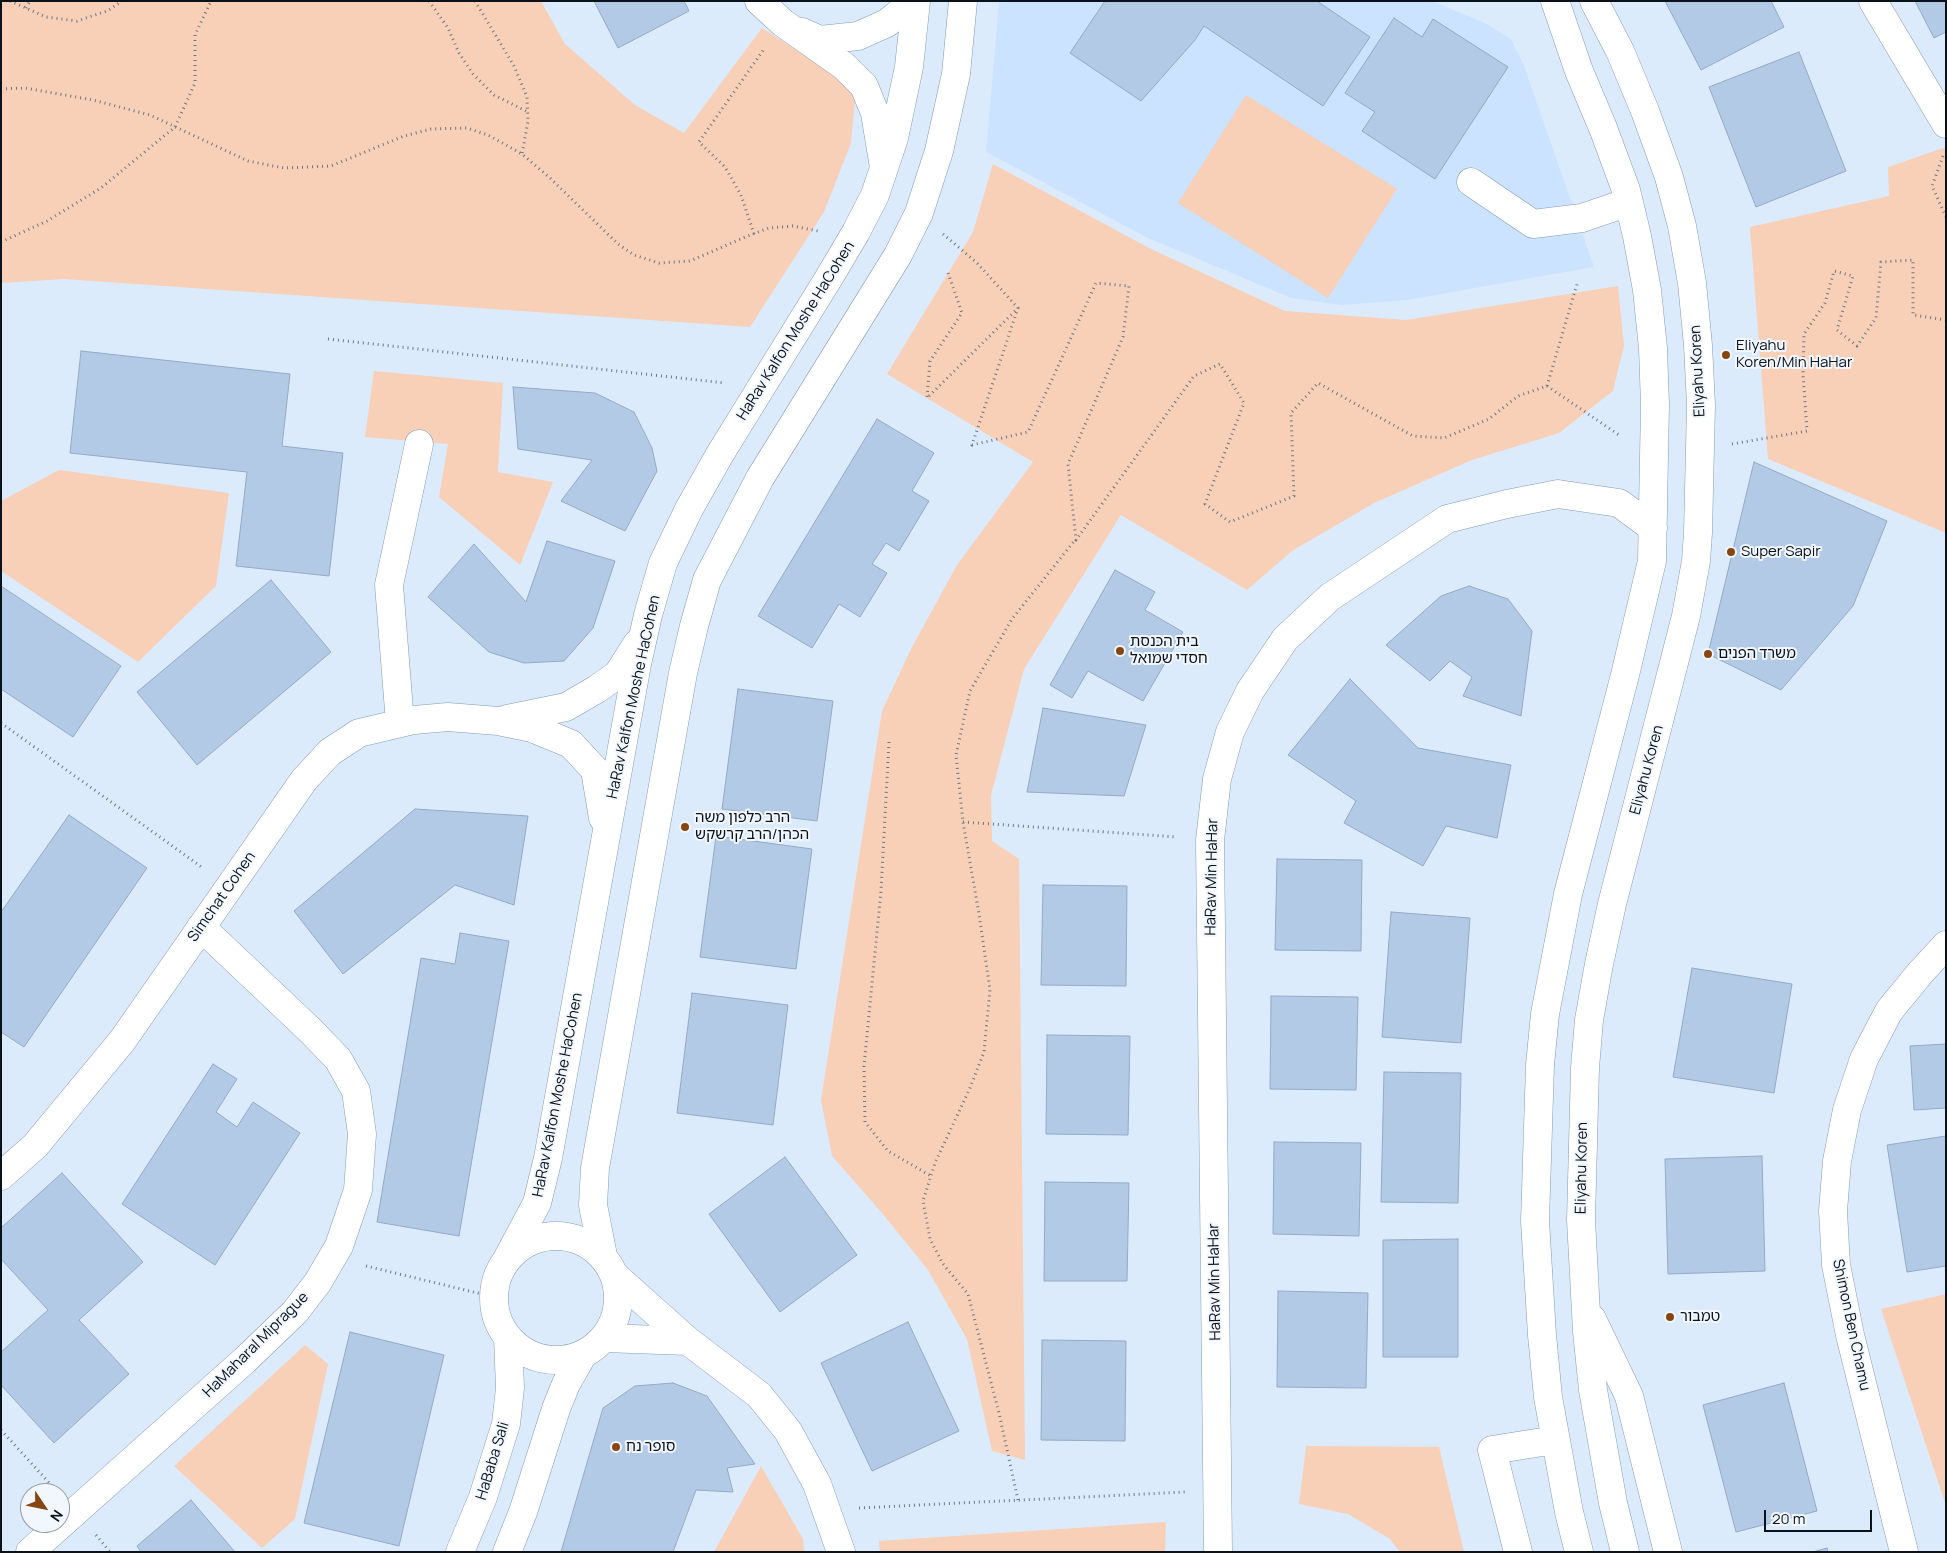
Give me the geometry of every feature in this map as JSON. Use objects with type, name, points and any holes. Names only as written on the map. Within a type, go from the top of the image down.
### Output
[{"type":"street","points":[[759,1],[783,23],[844,66],[864,86],[875,113],[884,169]]},
{"type":"street","points":[[783,23],[820,40],[858,36],[887,23],[915,1]]},
{"type":"street","name":"HaRav Kalfon Moshe HaCohen","points":[[506,1261],[537,1203],[548,1158],[643,634],[663,563],[689,509],[716,462],[852,239],[875,195],[894,138],[909,67],[915,1]]},
{"type":"street","points":[[507,1552],[523,1512],[556,1409],[566,1384],[612,1324],[618,1308],[618,1291],[609,1266],[593,1205],[595,1168],[683,673],[707,580],[760,478],[898,255],[919,213],[939,151],[956,74],[963,1]]},
{"type":"street","points":[[1555,1],[1579,70],[1603,128],[1628,202],[1637,236],[1647,290],[1653,348],[1655,405],[1652,561],[1568,894],[1545,1014],[1538,1104],[1536,1221],[1543,1344],[1548,1397],[1555,1440],[1579,1552]]},
{"type":"street","name":"Eliyahu Koren","points":[[1594,1],[1620,51],[1645,111],[1669,177],[1682,226],[1692,283],[1698,344],[1700,449],[1696,561],[1686,616],[1612,904],[1589,1020],[1583,1106],[1581,1211],[1585,1305],[1593,1390],[1625,1552]]},
{"type":"street","points":[[1873,1],[1946,124]]},
{"type":"street","points":[[1471,182],[1533,224],[1582,218],[1628,202]]},
{"type":"street","points":[[400,723],[389,585],[418,444]]},
{"type":"street","name":"HaRav Min HaHar","points":[[1218,1552],[1210,840],[1217,779],[1230,732],[1250,691],[1285,639],[1330,597],[1447,519],[1558,494],[1619,503],[1653,528]]},
{"type":"street","points":[[498,720],[566,707],[597,690],[618,674],[643,634]]},
{"type":"street","name":"Simchat Cohen","points":[[1,1176],[35,1146],[122,1041],[304,780],[330,752],[359,732],[400,723],[448,717],[498,720]]},
{"type":"street","points":[[498,720],[532,728],[570,744],[595,770],[606,834]]},
{"type":"street","name":"HaMaharal Miprague","points":[[30,1552],[252,1353],[295,1312],[318,1282],[339,1246],[358,1190],[362,1134],[356,1091],[338,1059],[202,927]]},
{"type":"street","name":"Shimon Ben Chamu","points":[[1904,1552],[1850,1335],[1836,1265],[1833,1211],[1837,1161],[1847,1110],[1864,1058],[1889,1011],[1946,945]]},
{"type":"street","points":[[688,1341],[594,1346],[563,1360],[542,1359],[523,1351],[508,1337],[497,1319],[494,1297],[497,1278],[506,1261],[520,1248],[536,1239],[554,1236],[572,1238],[589,1245],[688,1341],[759,1395],[788,1431],[817,1484],[841,1552]]},
{"type":"street","points":[[1585,1305],[1628,1396],[1668,1552]]},
{"type":"street","name":"HaBaba Sali","points":[[460,1552],[483,1497],[506,1424],[510,1388],[508,1337]]},
{"type":"street","points":[[1518,1552],[1492,1450],[1555,1440]]},
{"type":"path","points":[[10,1],[46,17],[77,21],[107,11],[122,1]]},
{"type":"path","points":[[26,8],[30,1]]},
{"type":"path","points":[[1,242],[47,221],[100,188],[175,127],[195,83],[195,35],[211,1]]},
{"type":"path","points":[[429,1],[448,28],[459,53],[473,74],[494,95],[528,112]]},
{"type":"path","points":[[475,1],[514,66],[527,98],[528,121],[522,154]]},
{"type":"path","points":[[754,234],[741,196],[725,167],[699,142],[783,23]]},
{"type":"path","points":[[1,89],[25,88],[93,100],[150,115],[248,161],[284,168],[331,166],[404,136],[431,129],[467,128],[488,135],[522,154],[550,178],[618,244],[634,255],[659,263],[690,261],[769,228],[794,226],[852,239]]},
{"type":"path","points":[[1946,149],[1932,186],[1946,217]]},
{"type":"path","points":[[919,213],[977,263],[1018,308]]},
{"type":"path","points":[[1700,449],[1807,431],[1803,374],[1804,334],[1825,303],[1834,270],[1853,276],[1837,330],[1857,346],[1876,318],[1880,262],[1914,260],[1913,315],[1946,320]]},
{"type":"path","points":[[948,273],[962,313],[930,361],[927,398],[1018,308]]},
{"type":"path","points":[[1018,308],[972,445],[1028,432],[1096,283],[1129,286],[1123,337],[1068,464],[1076,540]]},
{"type":"path","points":[[1547,386],[1577,284]]},
{"type":"path","points":[[328,339],[762,387]]},
{"type":"path","points":[[1018,1500],[999,1412],[968,1294],[943,1264],[930,1239],[923,1201],[931,1176],[984,1052],[990,990],[980,914],[963,822],[956,755],[970,691],[1012,619],[1076,540],[1194,376],[1220,364],[1244,403],[1206,504],[1230,522],[1294,496],[1291,413],[1318,383],[1413,436],[1444,438],[1489,419],[1518,396],[1547,386]]},
{"type":"path","points":[[1547,386],[1619,435]]},
{"type":"path","points":[[1,723],[229,887]]},
{"type":"path","points":[[890,742],[881,891],[864,1066],[865,1122],[888,1151],[931,1176]]},
{"type":"path","points":[[963,822],[1210,840]]},
{"type":"path","points":[[332,1258],[494,1297]]},
{"type":"path","points":[[1,1430],[49,1483]]},
{"type":"path","points":[[826,1509],[1217,1491]]},
{"type":"shaded area","points":[[1,1],[541,1],[565,44],[635,105],[684,133],[762,28],[848,83],[855,100],[851,143],[824,212],[750,327],[64,279],[1,283]]},
{"type":"shaded area","points":[[999,1],[1432,1],[1485,23],[1511,39],[1523,63],[1594,267],[1408,300],[1342,305],[1291,298],[1148,238],[986,152]]},
{"type":"shaded area","points":[[1246,95],[1397,189],[1328,298],[1178,203]]},
{"type":"shaded area","points":[[1946,147],[1946,533],[1768,459],[1750,227],[1889,196],[1888,167]]},
{"type":"shaded area","points":[[993,164],[1151,249],[1285,311],[1406,320],[1618,286],[1624,346],[1613,391],[1559,433],[1472,460],[1374,503],[1292,551],[1247,590],[1121,515],[1024,669],[991,795],[992,841],[1019,859],[1025,1460],[992,1451],[967,1339],[928,1270],[882,1213],[832,1156],[821,1100],[882,711],[911,649],[957,565],[1033,462],[887,374],[973,232]]},
{"type":"shaded area","points":[[374,371],[503,383],[498,472],[553,482],[520,565],[439,497],[448,444],[365,437]]},
{"type":"shaded area","points":[[59,470],[229,493],[216,586],[138,662],[1,571],[1,501]]},
{"type":"shaded area","points":[[1946,1294],[1946,1506],[1881,1309]]},
{"type":"shaded area","points":[[305,1345],[328,1364],[295,1519],[262,1548],[174,1466]]},
{"type":"shaded area","points":[[1306,1446],[1439,1447],[1464,1552],[1400,1552],[1390,1539],[1348,1514],[1299,1504]]},
{"type":"shaded area","points":[[761,1466],[803,1539],[804,1552],[714,1552]]},
{"type":"shaded area","points":[[1166,1522],[1165,1552],[880,1552],[879,1541]]},
{"type":"building","points":[[594,1],[684,1],[689,11],[618,48]]},
{"type":"building","points":[[1105,1],[1317,1],[1370,37],[1323,106],[1204,26],[1195,40],[1141,101],[1070,53]]},
{"type":"building","points":[[1665,1],[1771,1],[1784,27],[1701,70]]},
{"type":"building","points":[[1915,1],[1946,1],[1946,32],[1934,38]]},
{"type":"building","points":[[1394,18],[1422,37],[1433,19],[1508,67],[1435,179],[1362,131],[1375,112],[1345,93]]},
{"type":"building","points":[[1799,52],[1846,171],[1756,207],[1709,87]]},
{"type":"building","points":[[81,351],[290,374],[282,446],[343,453],[329,576],[236,566],[247,472],[70,453]]},
{"type":"building","points":[[513,387],[595,393],[634,412],[652,448],[657,471],[625,531],[561,501],[592,460],[518,449]]},
{"type":"building","points":[[877,419],[934,453],[912,491],[929,501],[899,551],[886,543],[872,564],[887,573],[860,617],[839,604],[812,648],[758,616]]},
{"type":"building","points":[[1754,462],[1887,521],[1853,606],[1781,690],[1708,654]]},
{"type":"building","points":[[547,541],[615,561],[593,628],[564,661],[524,663],[489,652],[428,597],[474,544],[526,602]]},
{"type":"building","name":"בית הכנסת חסדי שמואל","points":[[1115,570],[1155,592],[1145,610],[1183,632],[1143,701],[1088,671],[1072,698],[1050,685]]},
{"type":"building","points":[[271,580],[331,652],[197,765],[137,692]]},
{"type":"building","points":[[1,586],[121,666],[73,737],[1,689]]},
{"type":"building","points":[[1469,586],[1508,599],[1532,631],[1521,716],[1463,696],[1472,677],[1450,661],[1430,681],[1386,645],[1441,596]]},
{"type":"building","points":[[1350,679],[1418,748],[1511,765],[1497,838],[1446,826],[1423,866],[1344,823],[1356,801],[1288,755]]},
{"type":"building","points":[[738,689],[833,701],[817,821],[722,809]]},
{"type":"building","points":[[1043,708],[1146,725],[1124,796],[1027,792]]},
{"type":"building","points":[[415,809],[528,816],[514,905],[455,885],[343,974],[294,911]]},
{"type":"building","points":[[69,815],[147,868],[24,1047],[1,1032],[1,912]]},
{"type":"building","points":[[716,836],[812,849],[796,969],[700,957]]},
{"type":"building","points":[[1277,859],[1362,860],[1361,951],[1275,950]]},
{"type":"building","points":[[1043,885],[1127,886],[1126,986],[1041,985]]},
{"type":"building","points":[[1391,912],[1470,918],[1461,1043],[1382,1037]]},
{"type":"building","points":[[460,933],[509,941],[459,1236],[377,1222],[421,958],[455,964]]},
{"type":"building","points":[[1692,968],[1792,984],[1774,1093],[1673,1077]]},
{"type":"building","points":[[692,993],[788,1005],[773,1125],[677,1113]]},
{"type":"building","points":[[1271,996],[1358,997],[1356,1090],[1270,1089]]},
{"type":"building","points":[[1047,1035],[1130,1036],[1128,1135],[1046,1134]]},
{"type":"building","points":[[1946,1044],[1946,1108],[1914,1110],[1910,1046]]},
{"type":"building","points":[[213,1064],[237,1079],[216,1112],[237,1127],[253,1102],[300,1133],[215,1265],[122,1204]]},
{"type":"building","points":[[1384,1072],[1461,1073],[1458,1203],[1381,1202]]},
{"type":"building","points":[[1946,1136],[1946,1266],[1907,1272],[1887,1145]]},
{"type":"building","points":[[1274,1142],[1361,1143],[1359,1236],[1273,1234]]},
{"type":"building","points":[[1762,1156],[1765,1271],[1668,1274],[1665,1159]]},
{"type":"building","points":[[785,1157],[857,1255],[780,1312],[709,1214]]},
{"type":"building","points":[[62,1173],[143,1262],[79,1320],[129,1374],[54,1443],[1,1385],[1,1352],[48,1310],[1,1259],[1,1228]]},
{"type":"building","points":[[1045,1182],[1129,1183],[1127,1281],[1044,1281]]},
{"type":"building","points":[[1458,1239],[1458,1357],[1383,1357],[1383,1240]]},
{"type":"building","points":[[1278,1291],[1368,1293],[1366,1388],[1277,1387]]},
{"type":"building","points":[[908,1322],[959,1431],[872,1471],[821,1363]]},
{"type":"building","points":[[350,1332],[444,1355],[399,1546],[304,1523]]},
{"type":"building","points":[[1042,1340],[1126,1341],[1125,1441],[1041,1440]]},
{"type":"building","points":[[673,1383],[707,1396],[755,1464],[727,1468],[733,1492],[696,1490],[673,1552],[561,1552],[603,1408],[635,1386]]},
{"type":"building","points":[[1784,1383],[1817,1511],[1736,1532],[1703,1405]]},
{"type":"building","points":[[191,1500],[235,1552],[141,1552],[137,1546]]},
{"type":"building","points":[[1827,1548],[1828,1552],[1813,1552]]},
{"type":"place","name":"Eliyahu Koren/Min HaHar","points":[[1726,355]]},
{"type":"place","name":"Super Sapir","points":[[1731,552]]},
{"type":"place","name":"בית הכנסת חסדי שמואל","points":[[1120,651]]},
{"type":"place","name":"משרד הפנים","points":[[1708,654]]},
{"type":"place","name":"הרב כלפון משה הכהן/הרב קרשקש","points":[[685,827]]},
{"type":"place","name":"טמבור","points":[[1670,1317]]},
{"type":"place","name":"סופר נח","points":[[616,1447]]}]
